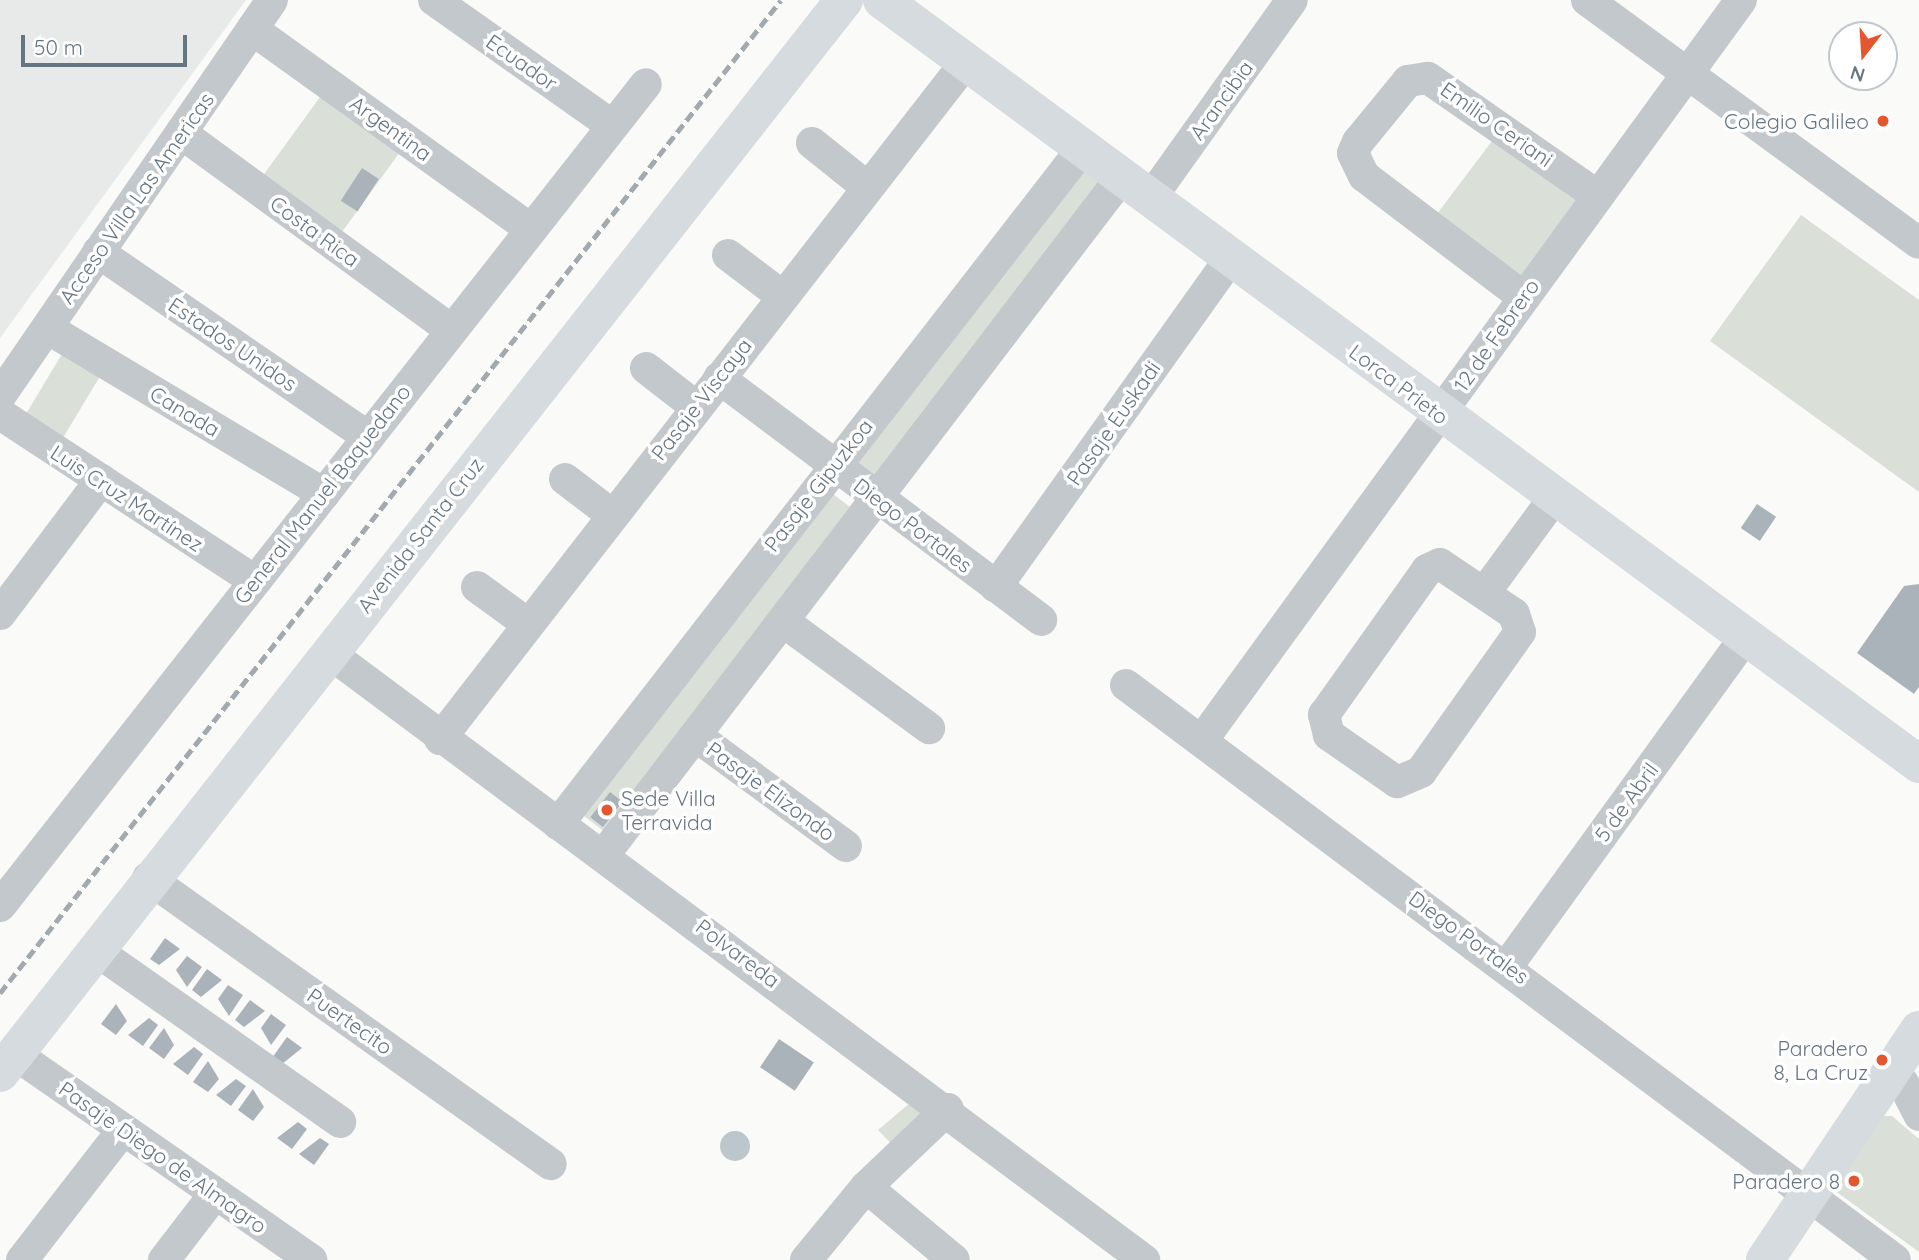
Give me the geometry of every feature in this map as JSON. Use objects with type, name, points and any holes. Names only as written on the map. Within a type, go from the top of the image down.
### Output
[{"type":"main road","name":"Avenida Santa Cruz","points":[[7,1063],[148,878],[844,0]]},
{"type":"main road","name":"Lorca Prieto","points":[[882,0],[1441,416],[1919,764]]},
{"type":"main road","points":[[1765,1260],[1810,1192],[1904,1080],[1919,1030]]},
{"type":"street","name":"Acceso Villa Las Americas","points":[[0,396],[272,0]]},
{"type":"street","name":"Ecuador","points":[[435,0],[610,124]]},
{"type":"street","name":"Arancibia","points":[[1135,189],[1292,0]]},
{"type":"street","points":[[1587,0],[1919,243]]},
{"type":"street","name":"12 de Febrero","points":[[1203,739],[1441,416],[1522,296],[1689,76],[1741,0]]},
{"type":"street","name":"Argentina","points":[[252,29],[529,228]]},
{"type":"street","name":"Pasaje Viscaya","points":[[440,738],[526,622],[966,62]]},
{"type":"street","name":"Emilio Ceriani","points":[[1522,296],[1364,176],[1353,153],[1359,142],[1408,81],[1428,78],[1598,196]]},
{"type":"street","name":"General Manuel Baquedano","points":[[0,906],[610,124],[646,84]]},
{"type":"street","name":"Costa Rica","points":[[181,133],[450,329]]},
{"type":"street","points":[[812,143],[867,187]]},
{"type":"street","name":"Pasaje Gipuzkoa","points":[[558,824],[834,464],[1082,149]]},
{"type":"street","points":[[603,856],[880,501],[1135,189]]},
{"type":"street","name":"Estados Unidos","points":[[98,252],[368,437]]},
{"type":"street","points":[[728,255],[782,296]]},
{"type":"street","name":"Pasaje Euskadi","points":[[996,587],[1230,259]]},
{"type":"street","name":"Canada","points":[[47,328],[324,494]]},
{"type":"street","points":[[646,368],[695,406]]},
{"type":"street","name":"Diego Portales","points":[[719,378],[1041,620]]},
{"type":"street","name":"Luis Cruz Martínez","points":[[0,414],[255,581]]},
{"type":"street","points":[[565,479],[611,514]]},
{"type":"street","points":[[0,614],[101,480]]},
{"type":"street","points":[[1485,592],[1554,498]]},
{"type":"street","points":[[1433,565],[1448,566],[1485,592],[1514,614],[1520,632],[1416,776],[1390,780],[1338,743],[1315,732],[1327,710],[1433,565]]},
{"type":"street","points":[[477,587],[526,622]]},
{"type":"street","points":[[784,622],[929,729]]},
{"type":"street","name":"5 de Abril","points":[[1507,965],[1744,639]]},
{"type":"street","name":"Polvareda","points":[[328,652],[440,738],[948,1109],[1136,1258]]},
{"type":"street","name":"Diego Portales","points":[[1126,685],[1507,965],[1810,1192],[1895,1260]]},
{"type":"street","name":"Pasaje Elizondo","points":[[696,736],[846,846]]},
{"type":"street","name":"Puertecito","points":[[148,878],[551,1164]]},
{"type":"street","points":[[94,950],[340,1122]]},
{"type":"street","name":"Pasaje Diego de Almagro","points":[[7,1063],[122,1131],[307,1259]]},
{"type":"street","points":[[1904,1080],[1919,1115]]},
{"type":"street","points":[[806,1260],[866,1187],[948,1109]]},
{"type":"street","points":[[22,1260],[122,1131]]},
{"type":"street","points":[[866,1187],[954,1260]]},
{"type":"street","points":[[164,1260],[214,1195]]},
{"type":"shaded area","points":[[0,0],[246,0],[0,338]]},
{"type":"shaded area","points":[[323,93],[401,150],[342,233],[263,176]]},
{"type":"shaded area","points":[[1495,137],[1584,204],[1525,282],[1436,215]]},
{"type":"shaded area","points":[[1082,149],[1121,178],[880,501],[833,464]]},
{"type":"shaded area","points":[[1801,215],[1919,300],[1919,492],[1710,341]]},
{"type":"shaded area","points":[[62,354],[100,377],[62,439],[24,417]]},
{"type":"shaded area","points":[[825,488],[850,507],[605,832],[580,813]]},
{"type":"shaded area","points":[[910,1103],[939,1128],[906,1159],[878,1130]]},
{"type":"shaded area","points":[[1878,1116],[1892,1116],[1919,1139],[1919,1252],[1834,1190]]},
{"type":"shaded area","points":[[735,1131],[741,1132],[749,1140],[749,1152],[741,1160],[735,1161],[729,1160],[721,1152],[720,1146],[721,1140],[729,1132]]},
{"type":"building","points":[[362,168],[379,179],[358,212],[341,201]]},
{"type":"building","points":[[1757,504],[1776,517],[1760,541],[1741,528]]},
{"type":"building","points":[[1919,584],[1919,687],[1914,694],[1857,653],[1904,586]]},
{"type":"building","name":"Sede Villa Terravida","points":[[610,792],[623,802],[603,827],[590,817]]},
{"type":"building","points":[[165,938],[180,949],[159,965],[150,959]]},
{"type":"building","points":[[187,956],[202,967],[187,987],[176,970]]},
{"type":"building","points":[[207,969],[222,980],[201,997],[192,990]]},
{"type":"building","points":[[228,985],[243,995],[229,1016],[218,999]]},
{"type":"building","points":[[250,1000],[265,1011],[244,1027],[235,1020]]},
{"type":"building","points":[[116,1004],[127,1021],[116,1035],[101,1024]]},
{"type":"building","points":[[271,1014],[286,1025],[271,1045],[261,1028]]},
{"type":"building","points":[[149,1018],[158,1025],[143,1046],[128,1035]]},
{"type":"building","points":[[164,1028],[174,1045],[164,1059],[149,1048]]},
{"type":"building","points":[[287,1037],[302,1048],[282,1064],[272,1058]]},
{"type":"building","points":[[779,1039],[814,1062],[795,1091],[760,1067]]},
{"type":"building","points":[[194,1047],[203,1054],[188,1075],[173,1064]]},
{"type":"building","points":[[208,1061],[219,1079],[208,1092],[193,1082]]},
{"type":"building","points":[[236,1079],[246,1086],[231,1106],[216,1095]]},
{"type":"building","points":[[253,1089],[264,1107],[253,1121],[238,1110]]},
{"type":"building","points":[[298,1122],[307,1129],[292,1149],[277,1138]]},
{"type":"building","points":[[320,1138],[329,1144],[314,1165],[299,1154]]},
{"type":"railway","points":[[0,993],[781,0]]},
{"type":"place","name":"Colegio Galileo","points":[[1883,121]]},
{"type":"place","name":"Sede Villa Terravida","points":[[607,810]]},
{"type":"place","name":"Paradero 8, La Cruz","points":[[1882,1060]]},
{"type":"place","name":"Paradero 8","points":[[1854,1181]]}]
